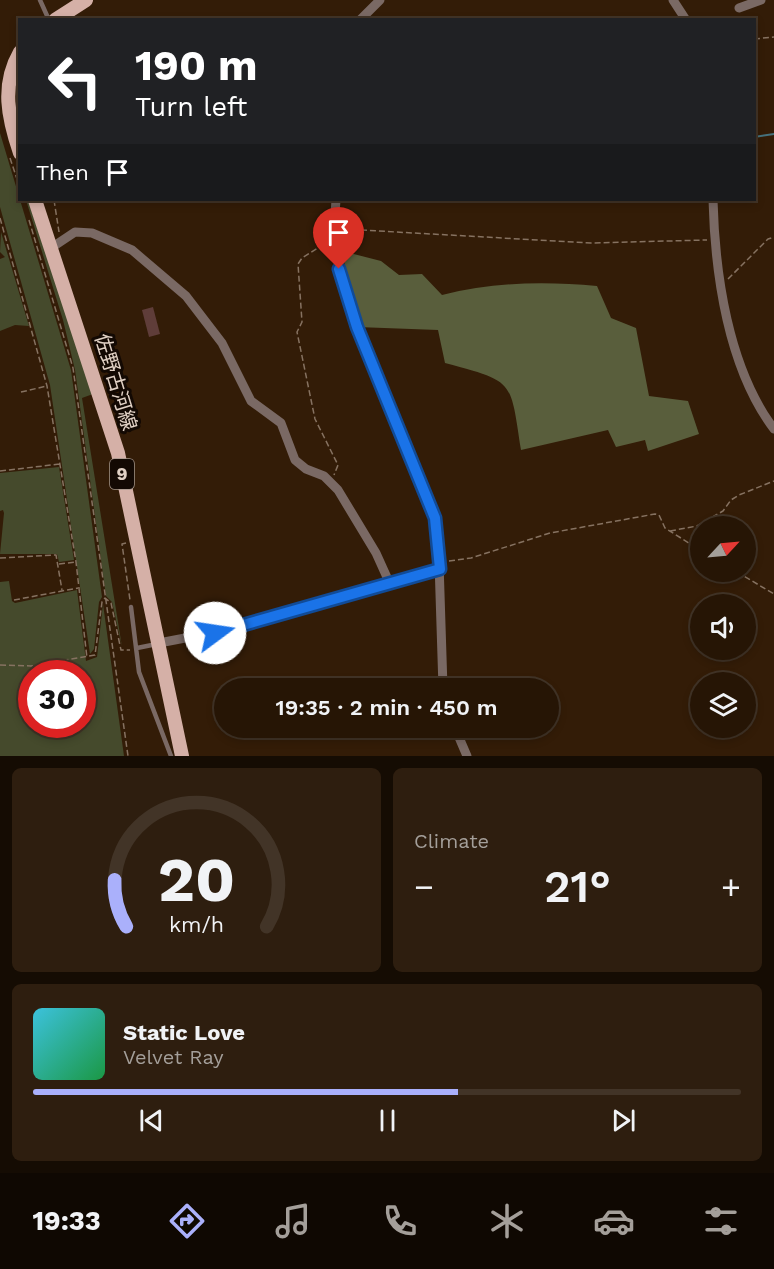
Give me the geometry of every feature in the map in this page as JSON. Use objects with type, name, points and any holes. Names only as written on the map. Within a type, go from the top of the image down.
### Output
[{"type":"main road","points":[[58,18],[86,0]]},
{"type":"main road","points":[[18,55],[5,71],[7,103],[18,145]]},
{"type":"main road","name":"佐野古河線","points":[[31,205],[51,248],[118,453],[182,756]]},
{"type":"street","points":[[362,18],[380,0]]},
{"type":"street","points":[[673,0],[685,18]]},
{"type":"street","points":[[739,8],[761,0]]},
{"type":"street","points":[[336,201],[333,241],[348,302],[435,518],[439,565],[438,609],[442,678]]},
{"type":"street","points":[[713,201],[714,239],[720,286],[740,367],[753,397],[774,429]]},
{"type":"street","points":[[51,248],[75,232],[82,231],[119,243],[140,256],[175,286],[222,344],[251,401],[281,423],[296,460],[306,469],[329,480],[364,531],[390,584]]},
{"type":"street","points":[[159,643],[232,630],[390,584],[439,565]]},
{"type":"street","points":[[459,738],[467,756]]},
{"type":"lane","points":[[40,0],[48,18]]},
{"type":"lane","points":[[131,607],[142,682],[171,756]]},
{"type":"lane","points":[[137,648],[159,643]]},
{"type":"path","points":[[756,39],[774,37]]},
{"type":"path","points":[[54,201],[57,227],[64,240]]},
{"type":"path","points":[[31,205],[73,368],[128,756]]},
{"type":"path","points":[[0,218],[47,386],[76,562],[87,658]]},
{"type":"path","points":[[333,229],[568,242],[714,239]]},
{"type":"path","points":[[720,286],[768,239],[774,237]]},
{"type":"path","points":[[329,480],[337,472],[338,465],[317,424],[311,404],[297,332],[302,322],[297,272],[302,258],[333,241]]},
{"type":"path","points":[[21,392],[47,386]]},
{"type":"path","points":[[0,471],[61,464]]},
{"type":"path","points":[[670,531],[697,526],[723,512],[731,500],[739,495],[774,481]]},
{"type":"path","points":[[439,565],[471,558],[550,532],[655,514],[670,531],[690,544]]},
{"type":"path","points":[[130,542],[122,544],[131,607]]},
{"type":"path","points":[[0,558],[56,555],[62,591]]},
{"type":"path","points":[[58,564],[76,562]]},
{"type":"path","points":[[754,582],[774,594]]},
{"type":"path","points":[[14,600],[79,588]]},
{"type":"path","points":[[105,598],[111,603],[121,650],[137,648]]},
{"type":"path","points":[[0,665],[31,666],[94,655],[102,602],[105,598]]},
{"type":"green space","points":[[0,133],[18,193],[18,201],[20,201],[71,370],[102,597],[99,602],[94,649],[90,654],[50,385],[0,207]]},
{"type":"green space","points":[[26,201],[28,201],[93,394],[82,398],[122,647],[112,602],[106,596],[75,370],[63,320]]},
{"type":"green space","points":[[1,232],[29,326],[15,325],[0,331],[0,259],[5,257],[0,252]]},
{"type":"green space","points":[[342,251],[381,261],[399,275],[422,274],[442,295],[499,285],[558,283],[597,286],[611,318],[636,328],[649,396],[688,401],[699,434],[648,451],[645,440],[616,447],[608,430],[521,450],[511,396],[505,387],[497,380],[485,375],[445,363],[438,330],[357,327]]},
{"type":"green space","points":[[59,467],[74,560],[59,562],[57,554],[0,554],[4,513],[3,510],[0,511],[0,473]]},
{"type":"green space","points":[[9,581],[12,601],[15,603],[77,590],[86,660],[18,660],[18,738],[96,738],[96,660],[89,660],[97,657],[103,604],[124,756],[0,756],[0,582]]},
{"type":"building","points":[[153,307],[160,334],[149,337],[142,310]]},
{"type":"waterway","points":[[756,137],[774,134]]},
{"type":"route","points":[[215,633],[440,569],[435,518],[408,459],[357,327],[339,269]]}]
